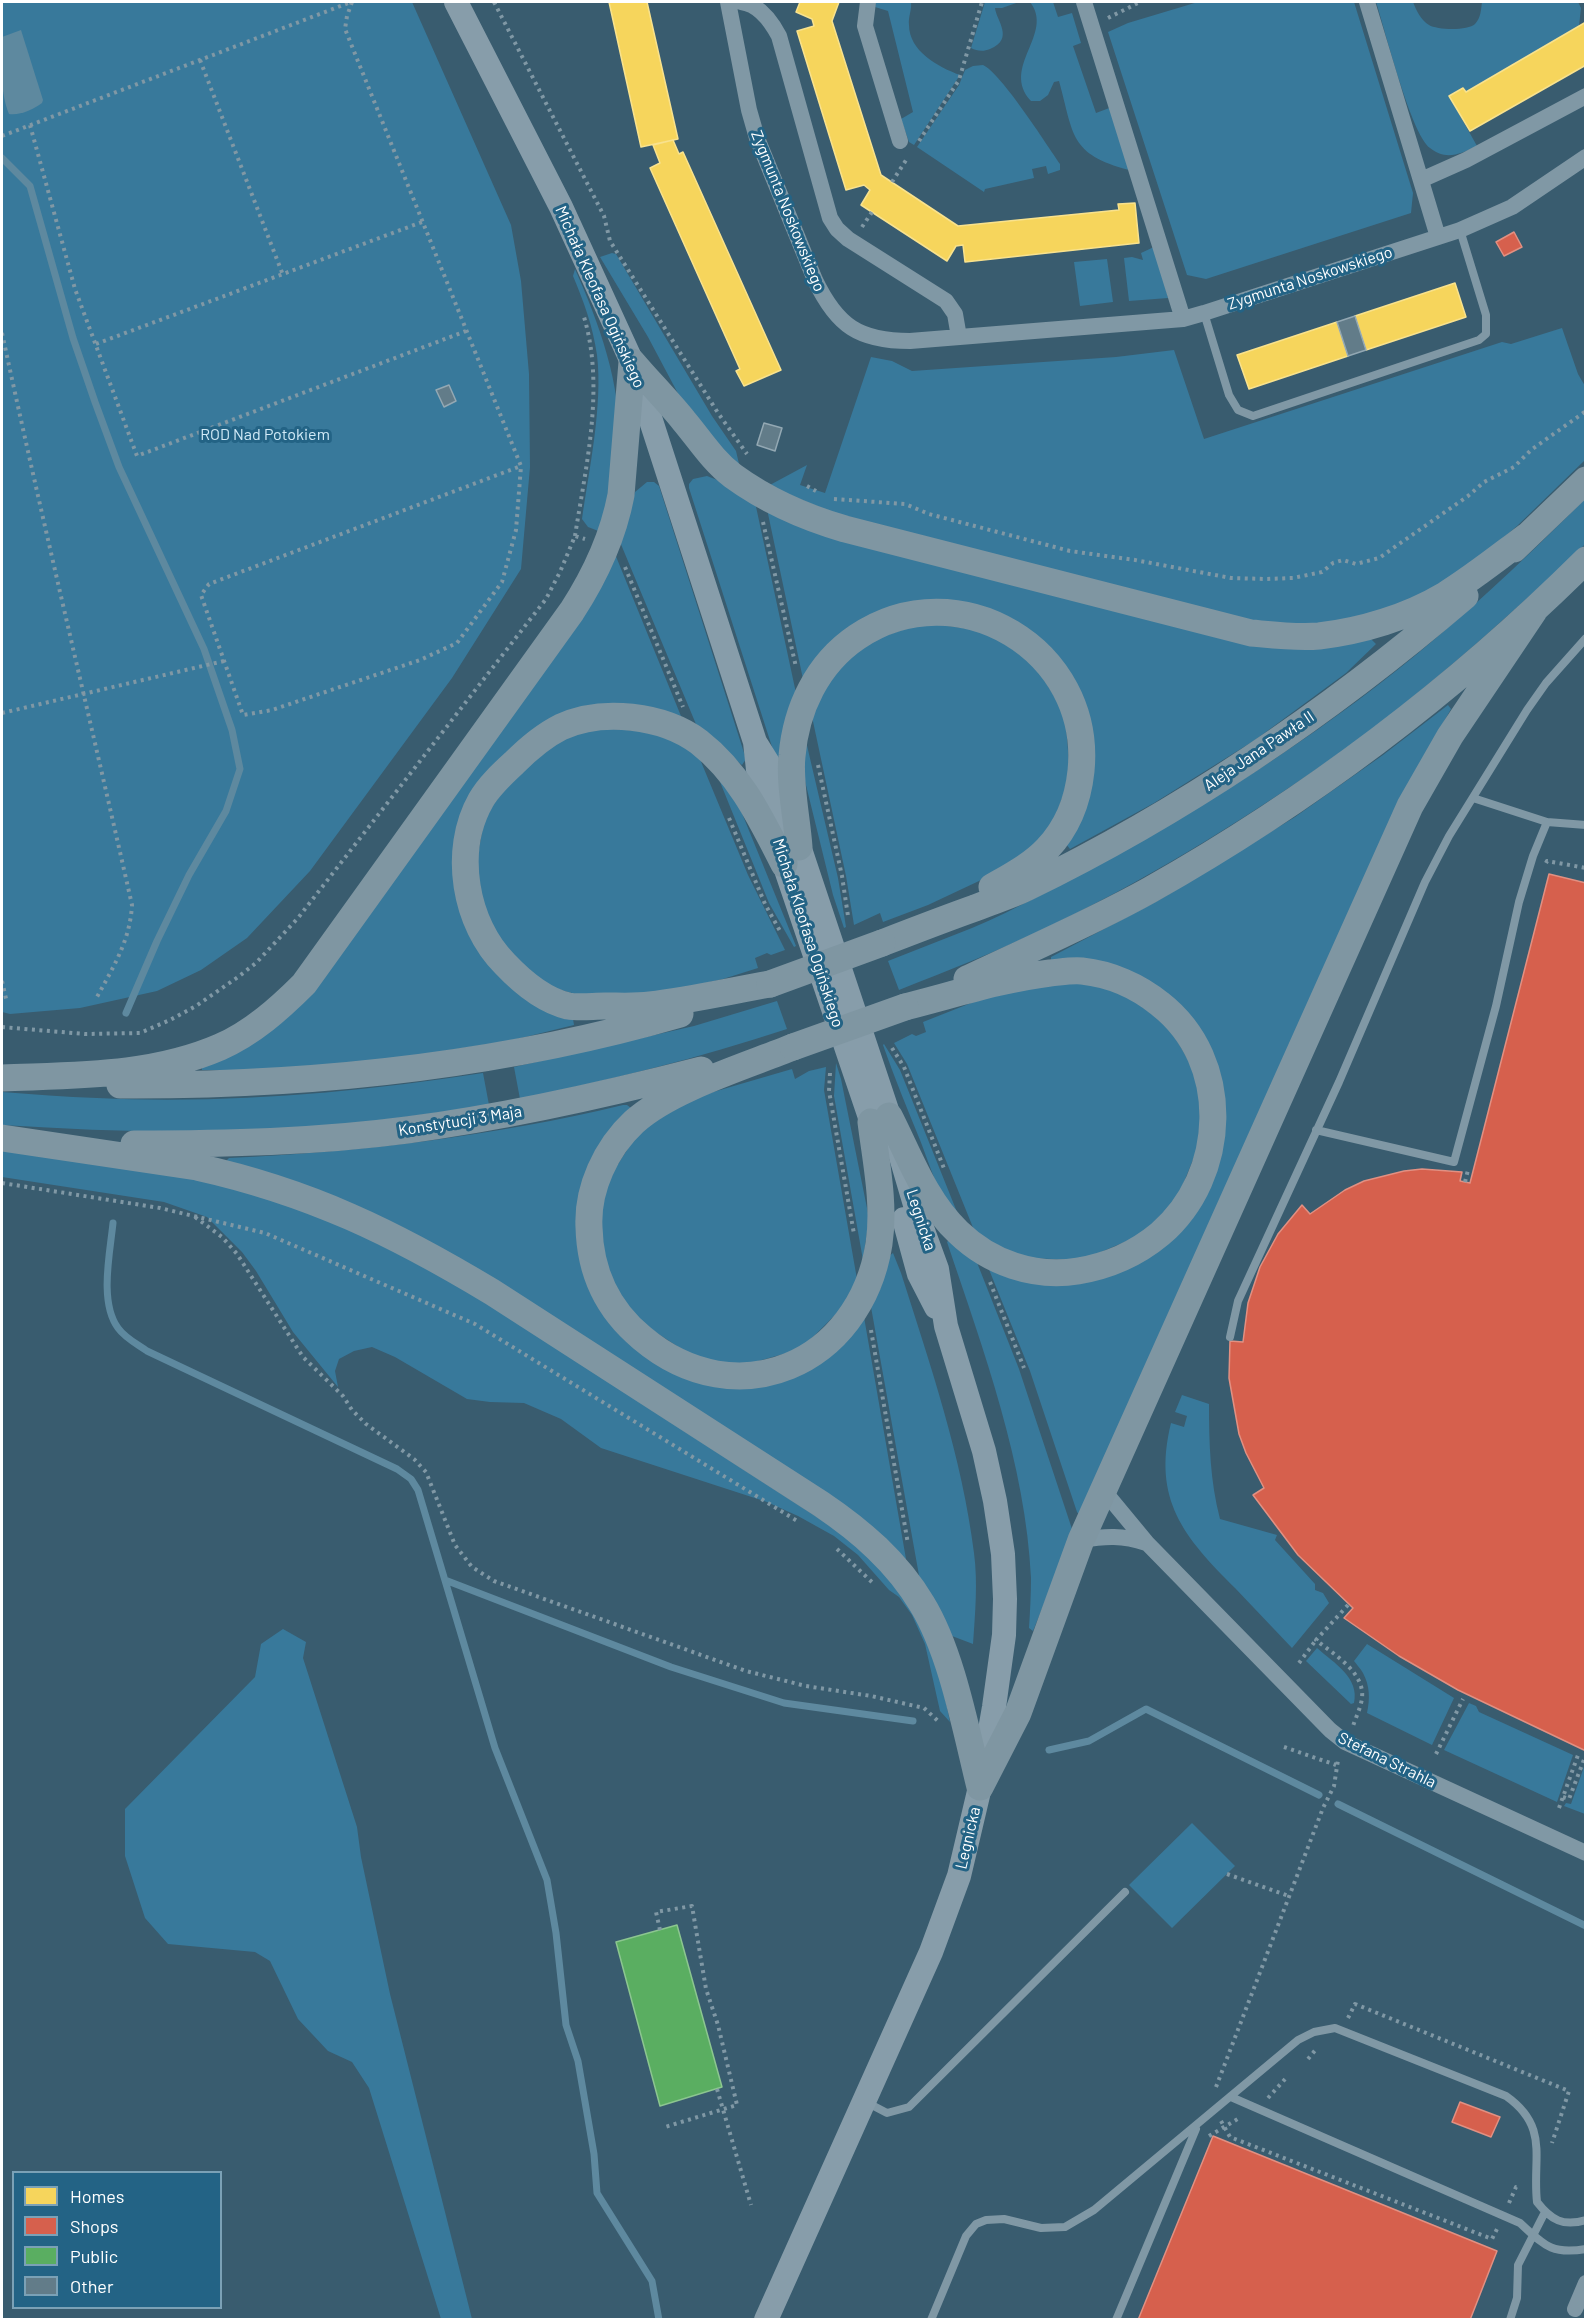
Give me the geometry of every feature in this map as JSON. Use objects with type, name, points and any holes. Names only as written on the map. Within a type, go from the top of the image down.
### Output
[{"type":"main road","name":"Michała Kleofasa Ogińskiego","points":[[456,2],[561,207],[632,362],[755,742],[775,774],[791,855],[880,1119]]},
{"type":"main road","points":[[632,362],[685,422],[710,455],[733,475],[760,493],[808,516],[868,535],[1251,633],[1319,636],[1367,627],[1414,611],[1444,596],[1527,536]]},
{"type":"main road","points":[[2,1079],[98,1074],[173,1062],[220,1047],[237,1038],[261,1023],[304,984],[572,611],[598,567],[617,515],[621,495],[632,362]]},
{"type":"main road","name":"Aleja Jana Pawła II","points":[[882,943],[1024,890],[1113,842],[1215,781],[1295,729],[1426,630],[1471,591],[1586,480]]},
{"type":"main road","points":[[905,1007],[1094,919],[1150,890],[1248,831],[1335,772],[1429,700],[1534,611],[1586,560]]},
{"type":"main road","points":[[980,1787],[1018,1713],[1081,1540],[1410,806],[1456,726],[1534,611]]},
{"type":"main road","points":[[2,1079],[98,1085],[208,1086],[389,1073],[512,1054],[616,1032],[690,1011],[882,943],[1017,873],[1048,848],[1070,814],[1079,786],[1082,760],[1078,723],[1069,696],[1057,675],[1040,655],[1017,636],[990,621],[954,613],[923,613],[892,620],[863,633],[848,643],[824,668],[804,703],[797,721],[791,758],[791,855]]},
{"type":"main road","points":[[770,984],[648,1005],[570,1006],[558,1002],[529,986],[516,975],[491,948],[481,932],[467,881],[468,846],[474,814],[481,799],[506,770],[533,745],[561,727],[578,721],[618,717],[637,718],[675,728],[697,741],[718,759],[791,855]]},
{"type":"main road","points":[[880,1119],[931,1200],[957,1232],[976,1248],[1000,1261],[1018,1267],[1052,1272],[1097,1268],[1124,1258],[1159,1235],[1186,1206],[1198,1183],[1212,1142],[1212,1091],[1208,1073],[1195,1044],[1164,1007],[1137,988],[1122,981],[1082,971],[1037,975],[905,1007]]},
{"type":"main road","name":"Konstytucji 3 Maja","points":[[2,1137],[126,1144],[250,1143],[397,1131],[504,1115],[619,1091],[793,1047],[905,1007]]},
{"type":"main road","points":[[793,1047],[659,1104],[633,1123],[613,1146],[595,1184],[588,1220],[589,1239],[591,1259],[597,1277],[611,1305],[630,1328],[653,1347],[678,1363],[713,1374],[747,1375],[777,1370],[821,1348],[835,1336],[857,1309],[874,1268],[879,1242],[881,1205],[880,1119]]},
{"type":"main road","name":"Legnicka","points":[[765,2319],[943,1921],[959,1876],[980,1787],[1004,1635],[1003,1554],[984,1451],[945,1326],[937,1269],[880,1119]]},
{"type":"main road","points":[[2,1137],[198,1167],[274,1187],[346,1214],[401,1239],[492,1292],[821,1504],[851,1524],[877,1547],[922,1605],[938,1638],[980,1787]]},
{"type":"street","points":[[734,2],[750,3],[773,24],[779,36],[830,218],[837,229],[848,239],[946,301],[956,314],[959,337]]},
{"type":"street","name":"Zygmunta Noskowskiego","points":[[734,2],[749,110],[757,138],[825,302],[838,319],[870,338],[890,341],[959,337],[1183,319],[1460,230],[1512,207],[1586,157]]},
{"type":"street","points":[[868,2],[866,26],[909,147]]},
{"type":"street","points":[[1084,2],[1183,319]]},
{"type":"street","points":[[1367,2],[1438,237]]},
{"type":"street","points":[[1421,180],[1466,160],[1586,96]]},
{"type":"street","name":"Stefana Strahla","points":[[1104,1491],[1147,1543],[1330,1730],[1345,1742],[1586,1852]]},
{"type":"street","points":[[1081,1540],[1110,1535],[1128,1537],[1147,1543]]},
{"type":"street","points":[[1575,2309],[1586,2283]]},
{"type":"lane","points":[[1204,313],[1229,395],[1238,410],[1254,416],[1479,340],[1486,334],[1486,315],[1460,230]]},
{"type":"lane","points":[[1230,1337],[1238,1300],[1339,1082],[1425,882],[1449,836],[1527,710],[1546,683],[1586,638]]},
{"type":"lane","points":[[1473,798],[1547,822],[1586,825]]},
{"type":"lane","points":[[1316,1130],[1454,1162],[1496,1006],[1519,902],[1533,856],[1547,822]]},
{"type":"lane","points":[[863,2100],[887,2113],[909,2107],[1125,1892]]},
{"type":"lane","points":[[931,2319],[966,2236],[976,2224],[986,2220],[1004,2219],[1041,2229],[1065,2227],[1094,2210],[1298,2040],[1314,2032],[1335,2028],[1506,2096],[1520,2106],[1529,2117],[1536,2135],[1537,2202],[1556,2220],[1575,2223],[1586,2220]]},
{"type":"lane","points":[[1231,2097],[1520,2223],[1543,2245],[1566,2252],[1586,2249]]},
{"type":"lane","points":[[1116,2319],[1197,2126]]},
{"type":"lane","points":[[1510,2319],[1517,2298],[1518,2265],[1545,2212]]},
{"type":"path","points":[[2,134],[353,2]]},
{"type":"path","points":[[353,2],[345,29],[520,466],[516,530],[502,582],[457,643],[420,660],[272,710],[248,716],[243,715],[201,595],[209,584],[520,466]]},
{"type":"path","points":[[495,2],[604,216],[610,241],[718,413],[750,457]]},
{"type":"path","points":[[891,182],[909,147],[959,80],[982,2]]},
{"type":"path","points":[[1090,24],[1113,17],[1140,2]]},
{"type":"path","points":[[200,60],[283,275]]},
{"type":"path","points":[[30,125],[75,289],[137,456],[466,331]]},
{"type":"path","points":[[96,344],[422,222]]},
{"type":"path","points":[[2,1027],[85,1034],[140,1033],[196,1006],[256,963],[298,918],[546,599],[560,572],[575,536],[594,383],[592,356],[582,310]]},
{"type":"path","points":[[2,333],[45,537],[84,693],[132,905],[130,927],[97,997]]},
{"type":"path","points":[[829,499],[905,504],[929,514],[1070,551],[1135,560],[1231,578],[1293,578],[1322,572],[1332,563],[1343,560],[1356,564],[1379,558],[1468,496],[1484,482],[1514,467],[1531,450],[1586,411]]},
{"type":"path","points":[[807,486],[822,495]]},
{"type":"path","points":[[762,517],[797,675]]},
{"type":"path","points":[[575,536],[586,540]]},
{"type":"path","points":[[622,560],[686,714]]},
{"type":"path","points":[[2,713],[224,661]]},
{"type":"path","points":[[816,755],[842,876],[850,926]]},
{"type":"path","points":[[726,811],[765,904],[785,939]]},
{"type":"path","points":[[2,981],[7,1003]]},
{"type":"path","points":[[889,1043],[904,1067],[947,1176]]},
{"type":"path","points":[[830,1064],[829,1091],[855,1241]]},
{"type":"path","points":[[2,1183],[160,1208],[265,1233],[475,1324],[806,1526]]},
{"type":"path","points":[[192,1215],[222,1237],[237,1254],[303,1357],[343,1396],[352,1410],[366,1424],[414,1459],[426,1472],[455,1545],[471,1567],[503,1585],[746,1671],[806,1686],[871,1696],[924,1708],[951,1734],[968,1742]]},
{"type":"path","points":[[986,1274],[1024,1368]]},
{"type":"path","points":[[870,1323],[910,1553]]},
{"type":"path","points":[[834,1546],[878,1587],[884,1586]]},
{"type":"path","points":[[1299,1663],[1316,1640],[1348,1605]]},
{"type":"path","points":[[1316,1640],[1346,1663],[1362,1687],[1362,1700],[1356,1715]]},
{"type":"path","points":[[1436,1754],[1463,1699]]},
{"type":"path","points":[[1284,1747],[1336,1765]]},
{"type":"path","points":[[1341,1754],[1336,1765],[1334,1786],[1211,2100],[1215,2110],[1230,2136],[1492,2239],[1516,2187],[1536,2188]]},
{"type":"path","points":[[1559,1808],[1578,1755]]},
{"type":"path","points":[[1563,1797],[1569,1799],[1585,1757]]},
{"type":"path","points":[[1227,1874],[1289,1896]]},
{"type":"path","points":[[660,1930],[656,1912],[692,1906],[706,1989],[718,2025],[737,2105],[665,2127]]},
{"type":"path","points":[[1347,2022],[1355,2004],[1569,2091],[1551,2145]]},
{"type":"path","points":[[1265,2101],[1286,2078]]},
{"type":"path","points":[[717,2089],[751,2205]]},
{"type":"green space","name":"ROD Nad Potokiem","points":[[2,2],[412,2],[511,225],[521,281],[529,374],[530,467],[521,569],[452,678],[310,871],[247,938],[201,970],[157,991],[80,1008],[10,1014],[2,1012]]},
{"type":"green space","points":[[876,2],[911,2],[909,25],[914,43],[934,63],[960,75],[914,145],[909,142],[901,119],[913,112],[888,11],[875,7]]},
{"type":"green space","points":[[985,2],[1019,2],[995,8],[1003,35],[997,45],[980,51],[971,48]]},
{"type":"green space","points":[[1030,2],[1053,2],[1058,17],[1072,13],[1081,43],[1073,46],[1096,113],[1112,107],[1129,170],[1109,164],[1084,149],[1072,129],[1059,81],[1054,82],[1048,95],[1040,101],[1031,101],[1023,88],[1021,76],[1036,26],[1036,14]]},
{"type":"green space","points":[[1198,2],[1354,2],[1413,193],[1411,213],[1206,279],[1187,275],[1108,32],[1128,23]]},
{"type":"green space","points":[[1376,2],[1413,2],[1421,18],[1429,25],[1452,29],[1466,28],[1475,24],[1480,16],[1482,2],[1578,2],[1581,8],[1579,26],[1466,92],[1463,88],[1449,96],[1477,146],[1459,154],[1447,155],[1430,148],[1415,123],[1399,80]]},
{"type":"green space","points":[[983,65],[1001,81],[1023,110],[1060,164],[1060,170],[1048,174],[1046,166],[1032,169],[1034,178],[985,189],[984,192],[917,147],[959,85],[965,70]]},
{"type":"green space","points":[[1156,246],[1168,298],[1129,301],[1124,258],[1132,257],[1143,260],[1141,253]]},
{"type":"green space","points":[[616,254],[712,416],[736,451],[740,468],[691,418],[648,337],[600,257]]},
{"type":"green space","points":[[1107,259],[1113,302],[1080,306],[1074,262]]},
{"type":"green space","points":[[575,269],[600,332],[617,401],[618,446],[601,532],[588,527],[582,519],[594,437],[598,374],[593,334],[573,276]]},
{"type":"green space","points":[[1562,328],[1578,374],[1585,386],[1585,460],[1489,550],[1411,604],[1318,625],[1252,622],[848,519],[768,486],[807,465],[800,485],[825,493],[871,357],[892,361],[912,371],[1116,357],[1174,350],[1204,439],[1502,342],[1511,344]]},
{"type":"green space","points":[[707,476],[755,502],[796,693],[782,753],[778,758],[773,750],[689,488],[693,479]]},
{"type":"green space","points":[[647,482],[654,482],[659,486],[746,759],[742,765],[698,729],[620,542],[635,492]]},
{"type":"green space","points":[[1585,499],[1585,544],[1578,552],[1425,687],[1327,762],[1223,830],[1116,893],[1024,938],[899,990],[888,961],[989,921],[1054,888],[1190,812],[1317,730],[1397,670],[1455,621],[1512,570]]},
{"type":"green space","points":[[767,509],[1220,637],[1371,639],[1376,644],[1346,673],[1255,740],[1154,803],[1070,849],[1066,844],[1078,691],[939,602],[803,679]]},
{"type":"green space","points":[[615,554],[683,721],[617,707],[485,777],[459,902],[573,1019],[574,1025],[509,1041],[386,1060],[265,1070],[202,1070],[202,1067],[242,1048]]},
{"type":"green space","points":[[924,623],[986,631],[1032,661],[1065,713],[1070,776],[1052,826],[1013,865],[928,905],[883,922],[880,913],[854,925],[846,876],[811,712],[832,674],[868,641]]},
{"type":"green space","points":[[1448,705],[1451,709],[1410,781],[1080,1516],[1030,1371],[988,1267],[1070,1282],[1208,1188],[1195,1025],[1051,960],[1051,957],[1161,899],[1295,817],[1383,755]]},
{"type":"green space","points":[[599,728],[654,732],[697,752],[748,875],[785,950],[755,958],[758,968],[723,979],[612,1004],[550,987],[510,955],[483,910],[477,860],[485,816],[514,777],[566,736]]},
{"type":"green space","points":[[805,737],[838,878],[846,927],[844,928],[833,895],[804,777]]},
{"type":"green space","points":[[714,767],[737,801],[796,946],[794,947],[769,903]]},
{"type":"green space","points":[[1070,980],[1120,991],[1169,1026],[1198,1078],[1201,1140],[1177,1199],[1141,1235],[1082,1260],[1023,1258],[976,1235],[907,1064],[894,1043],[912,1034],[916,1036],[926,1032],[923,1022],[1009,988]]},
{"type":"green space","points":[[777,1001],[787,1029],[654,1068],[520,1099],[514,1067],[694,1026]]},
{"type":"green space","points":[[884,1044],[900,1070],[961,1222],[947,1204],[937,1184]]},
{"type":"green space","points":[[836,1063],[869,1218],[863,1260],[834,1096]]},
{"type":"green space","points":[[826,1067],[824,1090],[858,1285],[850,1300],[801,1349],[744,1365],[697,1359],[637,1320],[607,1274],[599,1219],[609,1178],[640,1130],[696,1097],[792,1069],[795,1079],[809,1071]]},
{"type":"green space","points":[[483,1073],[489,1105],[354,1123],[210,1131],[126,1131],[2,1125],[2,1092],[145,1099],[242,1098],[339,1091]]},
{"type":"green space","points":[[623,1105],[631,1108],[605,1139],[594,1296],[733,1386],[864,1317],[905,1562],[498,1284],[226,1161],[229,1158],[328,1152],[427,1141],[526,1126]]},
{"type":"green space","points":[[2,1149],[194,1177],[310,1210],[439,1272],[857,1543],[904,1596],[921,1626],[943,1689],[950,1722],[940,1711],[925,1644],[912,1615],[899,1597],[889,1590],[858,1555],[834,1536],[767,1502],[601,1448],[561,1419],[524,1403],[467,1399],[395,1357],[372,1347],[354,1351],[339,1359],[335,1371],[338,1387],[293,1332],[242,1252],[207,1217],[164,1202],[2,1177]]},
{"type":"green space","points":[[949,1240],[976,1260],[1019,1369],[1073,1532],[1033,1631],[1029,1628],[1031,1578],[1027,1536],[1012,1450],[988,1366],[947,1242]]},
{"type":"green space","points":[[893,1253],[934,1376],[962,1482],[975,1564],[976,1598],[973,1644],[952,1636],[920,1581],[871,1307],[881,1287],[888,1257]]},
{"type":"green space","points":[[1182,1395],[1209,1404],[1211,1462],[1220,1519],[1277,1535],[1275,1540],[1315,1584],[1315,1590],[1323,1593],[1329,1603],[1292,1648],[1201,1552],[1187,1534],[1177,1515],[1169,1496],[1166,1450],[1171,1423],[1184,1427],[1187,1416],[1175,1412]]},
{"type":"green space","points":[[283,1629],[306,1642],[303,1658],[357,1827],[361,1857],[390,1994],[472,2319],[441,2319],[369,2088],[352,2062],[328,2051],[298,2019],[270,1961],[255,1952],[168,1944],[145,1918],[125,1856],[125,1809],[255,1677],[261,1644]]},
{"type":"green space","points":[[1367,1644],[1454,1698],[1432,1745],[1367,1713],[1369,1698],[1367,1683],[1354,1661]]},
{"type":"green space","points":[[1317,1648],[1338,1665],[1349,1679],[1355,1694],[1354,1703],[1351,1704],[1306,1661]]},
{"type":"green space","points":[[1469,1703],[1476,1706],[1479,1712],[1573,1755],[1557,1802],[1444,1750]]},
{"type":"green space","points":[[1585,1764],[1586,1814],[1564,1806],[1566,1803],[1571,1804]]},
{"type":"green space","points":[[1192,1823],[1235,1866],[1172,1928],[1129,1885]]},
{"type":"shaded area","points":[[21,30],[43,100],[42,103],[26,112],[9,114],[1,66],[2,37]]},
{"type":"building: Homes","points":[[609,2],[647,2],[678,139],[641,147]]},
{"type":"building: Homes","points":[[800,2],[839,2],[832,21],[881,175],[958,226],[1119,210],[1118,204],[1135,203],[1139,243],[965,262],[963,245],[956,246],[947,261],[861,205],[870,190],[864,185],[846,190],[797,31],[814,26],[812,19],[796,12]]},
{"type":"building: Homes","points":[[1586,22],[1586,65],[1470,131],[1449,96],[1463,88],[1466,92]]},
{"type":"building: Homes","points":[[673,140],[679,154],[683,152],[781,370],[744,386],[736,371],[740,369],[650,168],[660,163],[653,145]]},
{"type":"building: Homes","points":[[1455,283],[1466,317],[1366,350],[1355,316]]},
{"type":"building: Homes","points":[[1337,322],[1348,356],[1249,389],[1237,355]]},
{"type":"building: Shops","points":[[1514,232],[1522,247],[1504,256],[1496,242]]},
{"type":"building: Shops","points":[[1549,874],[1586,883],[1586,1751],[1458,1690],[1399,1656],[1344,1618],[1353,1608],[1298,1555],[1253,1495],[1264,1488],[1239,1434],[1229,1378],[1230,1341],[1243,1342],[1248,1303],[1260,1267],[1278,1234],[1302,1205],[1310,1214],[1345,1190],[1364,1181],[1404,1171],[1422,1169],[1462,1172],[1460,1181],[1470,1183]]},
{"type":"building: Shops","points":[[1460,2102],[1500,2117],[1491,2137],[1452,2122]]},
{"type":"building: Shops","points":[[1213,2136],[1497,2251],[1470,2320],[1138,2320]]},
{"type":"building: Public","points":[[677,1925],[722,2087],[660,2106],[616,1942]]},
{"type":"building: Other","points":[[1355,316],[1366,350],[1348,356],[1337,322]]},
{"type":"building: Other","points":[[449,385],[456,401],[444,407],[436,390]]},
{"type":"building: Other","points":[[764,423],[782,428],[775,451],[757,445]]},
{"type":"waterway","points":[[2,158],[30,186],[73,338],[95,402],[119,467],[204,649],[232,730],[240,769],[226,811],[189,875],[126,1013]]},
{"type":"waterway","points":[[113,1223],[107,1291],[112,1317],[124,1335],[147,1351],[397,1469],[411,1479],[418,1490],[495,1748],[547,1880],[556,1933],[566,2025],[578,2061],[594,2154],[597,2193],[652,2281],[659,2320]]},
{"type":"waterway","points":[[445,1580],[671,1667],[784,1703],[913,1721]]},
{"type":"waterway","points":[[1049,1750],[1089,1741],[1146,1709],[1319,1795]]},
{"type":"waterway","points":[[1338,1804],[1586,1926]]}]
